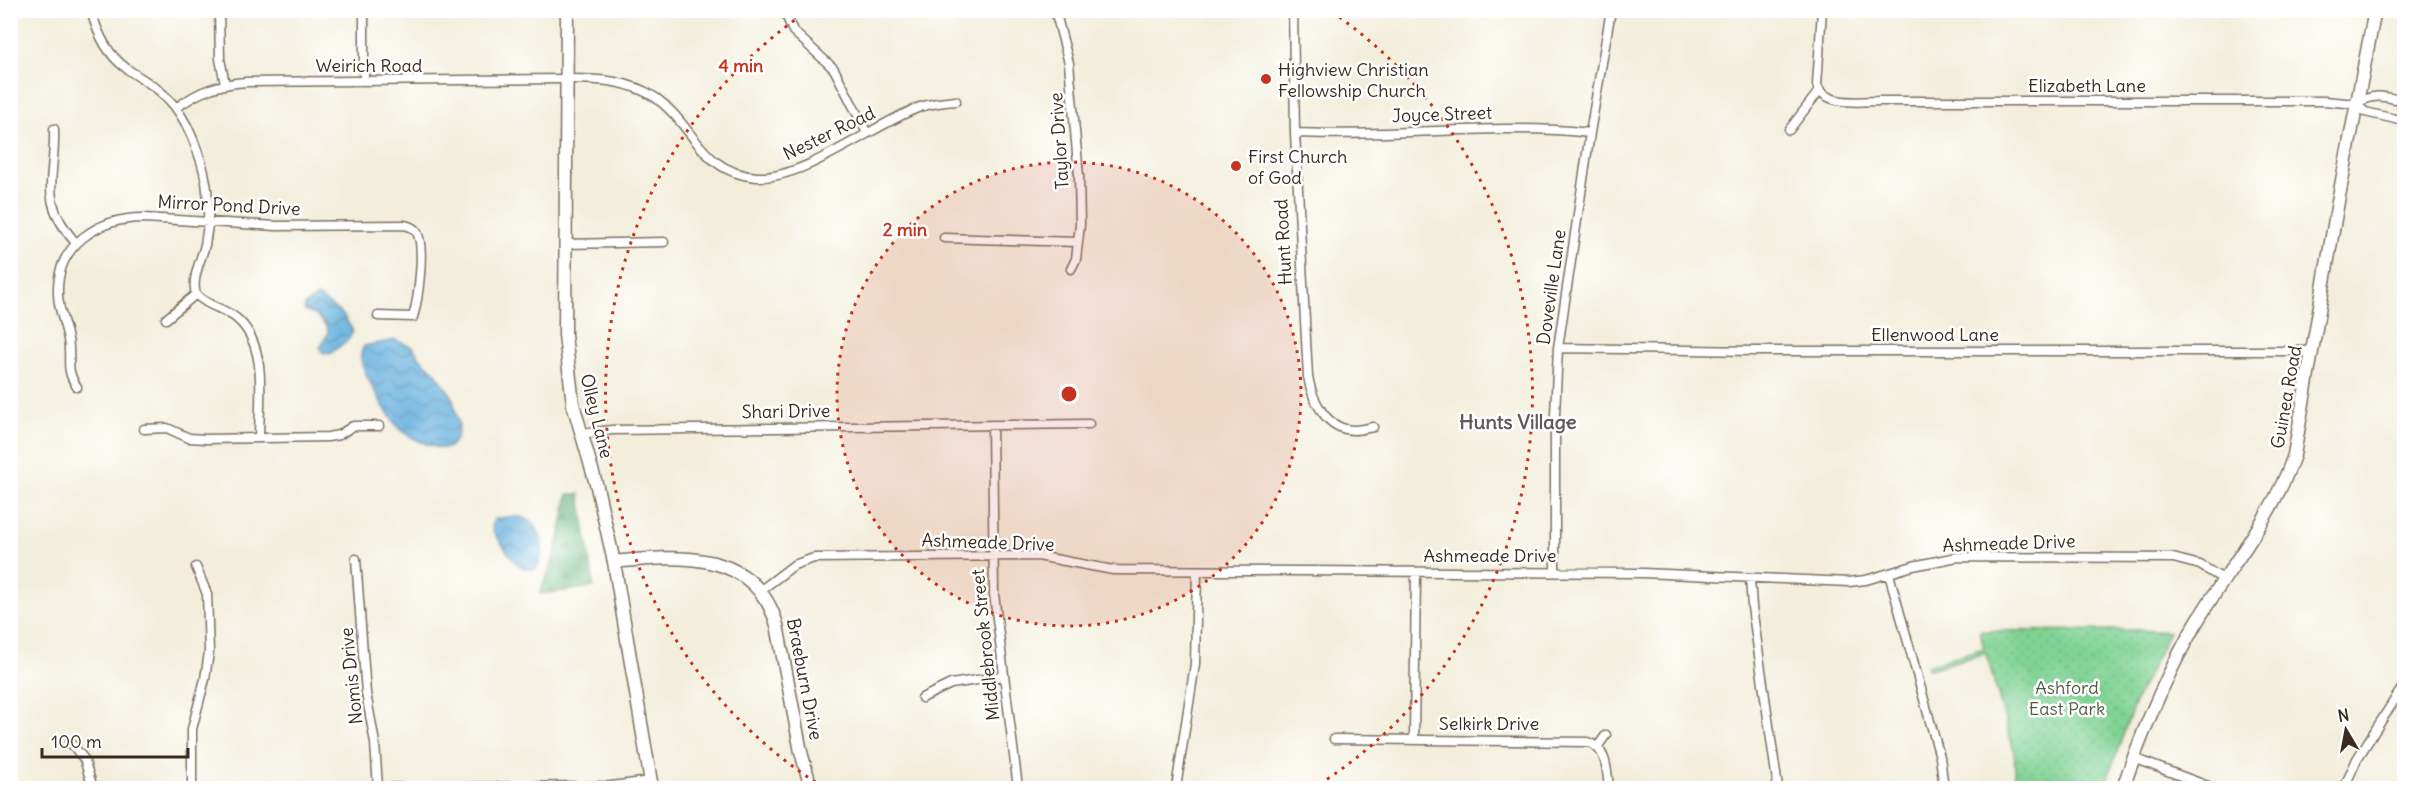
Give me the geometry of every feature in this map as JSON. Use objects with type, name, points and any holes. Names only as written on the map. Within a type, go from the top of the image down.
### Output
[{"type":"main road","name":"Olley Lane","points":[[567,10],[565,335],[568,371],[573,404],[597,487],[614,562],[652,785]]},
{"type":"main road","name":"Guinea Road","points":[[2123,789],[2133,758],[2177,658],[2223,579],[2268,515],[2288,475],[2299,435],[2312,351],[2375,10]]},
{"type":"main road","name":"Braeburn Drive","points":[[614,562],[666,559],[707,560],[732,569],[761,590],[771,607],[777,625],[801,752],[811,789]]},
{"type":"street","points":[[91,10],[101,38],[117,60],[165,95],[176,108],[193,139],[203,168],[208,203],[205,243],[195,282],[196,294]]},
{"type":"street","points":[[219,10],[220,59],[225,84]]},
{"type":"street","points":[[363,10],[364,81]]},
{"type":"street","name":"Taylor Drive","points":[[1056,10],[1070,63],[1079,176],[1078,242],[1071,269]]},
{"type":"street","name":"Hunt Road","points":[[1293,10],[1295,133],[1305,357],[1311,391],[1318,406],[1335,424],[1354,430],[1373,427]]},
{"type":"street","name":"Doveville Lane","points":[[1555,572],[1555,415],[1558,348],[1611,10]]},
{"type":"street","points":[[1789,130],[1819,91],[1817,78],[1822,10]]},
{"type":"street","points":[[786,15],[793,31],[834,69],[867,133]]},
{"type":"street","name":"Weirich Road","points":[[176,108],[195,94],[225,84],[568,79]]},
{"type":"street","name":"Nester Road","points":[[568,79],[618,82],[645,92],[671,112],[710,158],[728,169],[749,176],[770,177],[791,172],[919,108],[956,101]]},
{"type":"street","name":"Elizabeth Lane","points":[[1819,91],[1833,99],[1881,101],[2324,101],[2357,104],[2366,112],[2404,121]]},
{"type":"street","name":"Elizabeth Lane","points":[[2357,104],[2366,97],[2379,95],[2404,101]]},
{"type":"street","name":"Joyce Street","points":[[1295,133],[1329,135],[1496,128],[1559,129],[1590,133]]},
{"type":"street","points":[[54,129],[55,152],[50,168],[52,201],[58,221],[75,242],[62,267],[58,295],[69,348],[68,374],[77,387]]},
{"type":"street","name":"Mirror Pond Drive","points":[[75,242],[99,227],[124,219],[144,218],[276,226],[404,225],[414,228],[418,235],[419,245],[420,291],[413,317],[378,316]]},
{"type":"street","points":[[944,238],[1078,242]]},
{"type":"street","points":[[566,244],[664,242]]},
{"type":"street","points":[[166,319],[196,294]]},
{"type":"street","points":[[196,294],[236,318],[252,339],[258,359],[259,438]]},
{"type":"street","name":"Ellenwood Lane","points":[[1558,348],[1755,351],[2312,351]]},
{"type":"street","name":"Shari Drive","points":[[581,434],[612,430],[1089,424]]},
{"type":"street","name":"Middlebrook Street","points":[[992,425],[994,594],[1018,789]]},
{"type":"street","points":[[144,429],[167,428],[178,435],[194,439],[328,437],[339,435],[352,426],[379,426]]},
{"type":"street","name":"Ashmeade Drive","points":[[761,590],[794,565],[814,558],[993,555],[1038,556],[1113,570],[1643,573],[1849,582],[1957,557],[2149,557],[2190,562],[2223,579]]},
{"type":"street","name":"Nomis Drive","points":[[356,559],[366,693],[375,743],[378,788]]},
{"type":"street","points":[[192,789],[192,729],[205,679],[209,652],[207,594],[196,567]]},
{"type":"street","points":[[1176,789],[1195,664],[1197,572]]},
{"type":"street","points":[[1414,739],[1416,572]]},
{"type":"street","points":[[1889,574],[1940,757],[1944,789]]},
{"type":"street","points":[[1750,578],[1752,607],[1778,789]]},
{"type":"street","points":[[922,698],[951,684],[1003,676]]},
{"type":"street","points":[[2344,789],[2357,759],[2404,685]]},
{"type":"street","points":[[1606,735],[1598,746],[1604,759],[1609,789]]},
{"type":"street","name":"Selkirk Drive","points":[[1334,740],[1580,741],[1598,746]]},
{"type":"street","points":[[69,742],[84,759],[93,789]]},
{"type":"street","points":[[2133,758],[2213,789]]},
{"type":"street","points":[[355,789],[652,785]]},
{"type":"green space","points":[[568,494],[580,494],[594,587],[539,594],[557,545]]},
{"type":"green space","name":"Ashford East Park","points":[[2139,630],[2169,632],[2135,702],[2104,788],[2016,788],[2014,751],[1986,653],[1929,669],[1927,665],[1984,648],[1980,631]]},
{"type":"water","points":[[318,296],[343,315],[353,331],[349,339],[330,354],[322,352],[320,348],[328,333],[327,327],[316,315],[304,311],[305,305]]},
{"type":"water","points":[[395,340],[413,347],[420,358],[436,373],[452,396],[459,425],[457,438],[448,448],[423,443],[401,430],[384,407],[367,376],[361,358],[364,346]]},
{"type":"water","points":[[525,518],[537,528],[542,548],[536,569],[520,566],[494,534],[492,525],[495,519]]},
{"type":"place","name":"Highview Christian Fellowship Church","points":[[1266,79]]},
{"type":"place","name":"First Church of God","points":[[1236,166]]},
{"type":"district","name":"Hunts Village","points":[[1518,421]]}]
